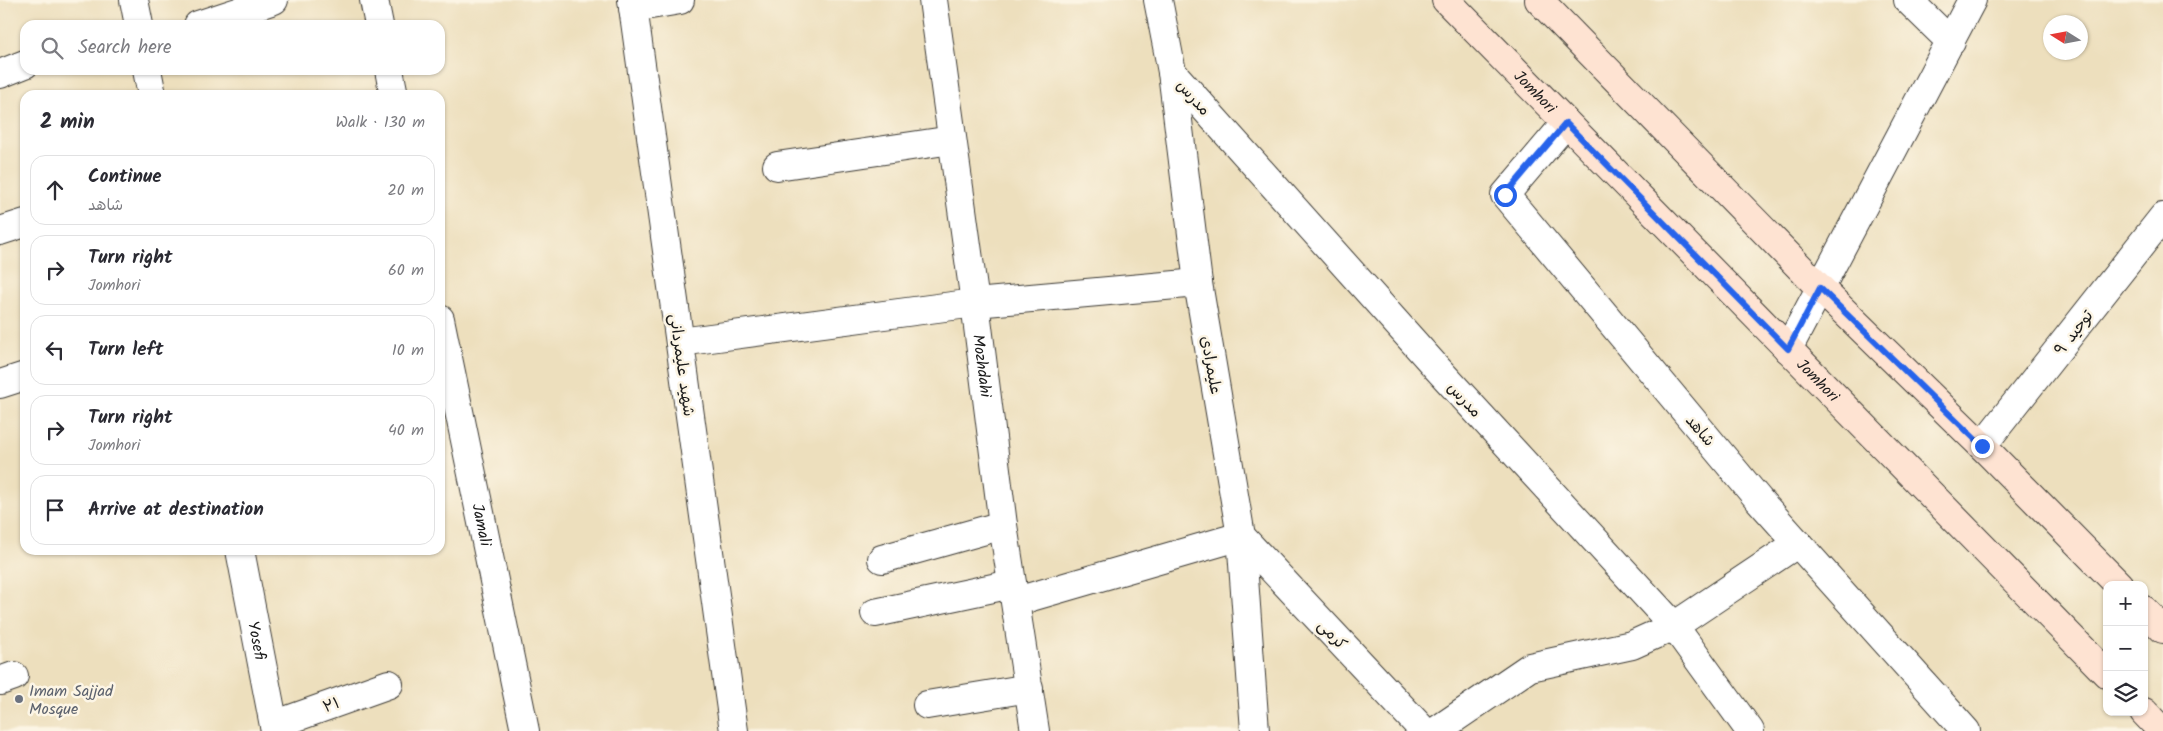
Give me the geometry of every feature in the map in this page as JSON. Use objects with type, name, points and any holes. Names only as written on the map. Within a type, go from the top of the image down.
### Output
[{"type":"main road","name":"Jomhori","points":[[1446,0],[2104,671]]},
{"type":"main road","points":[[1538,0],[1820,288],[1982,446],[2115,581]]},
{"type":"main road","points":[[2148,614],[2163,629]]},
{"type":"main road","points":[[2148,716],[2162,731]]},
{"type":"street","points":[[213,20],[274,0]]},
{"type":"street","points":[[374,0],[378,20]]},
{"type":"street","points":[[632,4],[680,0]]},
{"type":"street","name":"Mozhdahi","points":[[933,0],[975,303],[1003,525],[1035,731]]},
{"type":"street","name":"علیمرادی","points":[[1158,0],[1172,72],[1198,284],[1241,536],[1255,731]]},
{"type":"street","points":[[1908,0],[1951,42]]},
{"type":"street","points":[[1788,349],[1972,0]]},
{"type":"street","name":"شهید علیمردانی","points":[[632,4],[734,731]]},
{"type":"street","points":[[0,74],[20,66]]},
{"type":"street","name":"مدرس","points":[[1172,72],[1436,367],[1674,626],[1750,731]]},
{"type":"street","points":[[148,75],[151,90]]},
{"type":"street","points":[[390,75],[393,90]]},
{"type":"street","name":"شاهد","points":[[1566,123],[1505,195],[1759,500],[1966,731]]},
{"type":"street","points":[[777,166],[952,140]]},
{"type":"street","name":"توحید ۹","points":[[1982,446],[2163,217]]},
{"type":"street","points":[[0,231],[20,224]]},
{"type":"street","points":[[680,342],[975,303],[1198,284]]},
{"type":"street","name":"Jamali","points":[[445,371],[449,412],[526,731]]},
{"type":"street","points":[[0,384],[20,378]]},
{"type":"street","points":[[882,559],[1003,525]]},
{"type":"street","points":[[875,613],[1014,592],[1241,536]]},
{"type":"street","name":"کرمی","points":[[1241,536],[1424,731]]},
{"type":"street","points":[[1436,731],[1530,667],[1632,645],[1674,626],[1798,543]]},
{"type":"street","name":"Yosefi","points":[[241,555],[274,728]]},
{"type":"street","name":"۲۱","points":[[274,728],[389,684]]},
{"type":"street","points":[[927,705],[1029,688]]},
{"type":"place","name":"Imam Sajjad Mosque","points":[[19,699]]},
{"type":"route","points":[[1505,195],[1566,123],[1788,349],[1820,288],[1982,446]]}]
